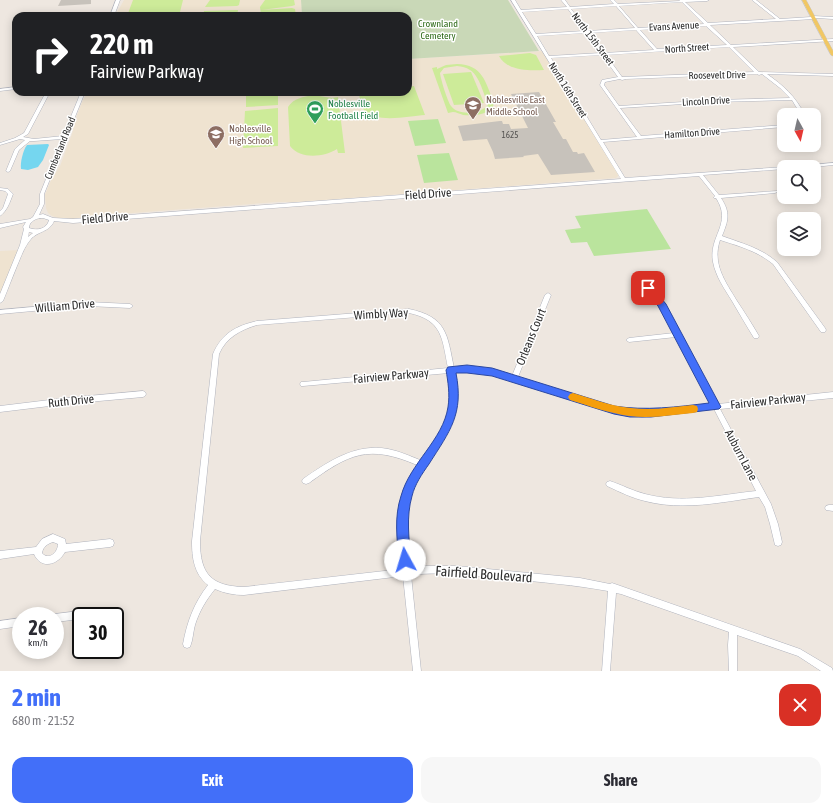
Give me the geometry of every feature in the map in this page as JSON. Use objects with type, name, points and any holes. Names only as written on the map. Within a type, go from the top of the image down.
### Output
[{"type":"main road","points":[[804,0],[833,55]]},
{"type":"street","points":[[114,12],[118,0]]},
{"type":"street","name":"North 16th Street","points":[[512,0],[624,180]]},
{"type":"street","name":"North 15th Street","points":[[563,0],[622,79]]},
{"type":"street","points":[[612,0],[656,50]]},
{"type":"street","points":[[519,11],[707,0]]},
{"type":"street","points":[[754,0],[779,20]]},
{"type":"street","points":[[682,1],[761,74],[786,90],[799,108]]},
{"type":"street","name":"Evans Avenue","points":[[534,35],[813,17],[833,18]]},
{"type":"street","name":"North Street","points":[[548,57],[825,39],[833,40]]},
{"type":"street","name":"Roosevelt Drive","points":[[602,82],[606,80],[671,76],[805,73],[833,75]]},
{"type":"street","name":"North 15th Street","points":[[602,82],[602,85],[639,137]]},
{"type":"street","points":[[0,90],[12,88]]},
{"type":"street","points":[[0,144],[20,138],[28,132],[46,96]]},
{"type":"street","name":"Cumberland Road","points":[[26,228],[42,204],[42,194],[81,96]]},
{"type":"street","name":"Lincoln Drive","points":[[618,107],[715,101],[794,99]]},
{"type":"street","name":"Hamilton Drive","points":[[600,141],[777,127]]},
{"type":"street","points":[[20,138],[28,140],[65,138]]},
{"type":"street","points":[[8,171],[17,149],[28,140]]},
{"type":"street","points":[[821,165],[833,164]]},
{"type":"street","name":"Field Drive","points":[[73,221],[777,168]]},
{"type":"street","points":[[700,174],[723,208],[725,215],[715,251],[715,258],[720,277],[756,336]]},
{"type":"street","points":[[0,189],[6,190],[10,194],[5,208],[0,214]]},
{"type":"street","points":[[716,197],[775,192]]},
{"type":"street","points":[[42,204],[51,224],[48,227]]},
{"type":"street","points":[[0,226],[33,219],[49,218],[73,221]]},
{"type":"street","points":[[23,245],[32,235],[41,230],[73,221]]},
{"type":"street","points":[[9,225],[26,228],[32,231],[41,230]]},
{"type":"street","points":[[0,301],[23,245],[26,228]]},
{"type":"street","points":[[718,237],[752,248],[769,257],[775,263],[823,330]]},
{"type":"street","name":"Auburn Lane","points":[[648,288],[662,304],[762,493],[772,516],[778,542]]},
{"type":"street","name":"Orleans Court","points":[[514,378],[548,295]]},
{"type":"street","name":"William Drive","points":[[0,312],[88,304],[130,306]]},
{"type":"street","name":"Wimbly Way","points":[[213,585],[201,572],[195,558],[195,550],[215,361],[218,349],[225,338],[239,329],[257,324],[410,311],[424,315],[439,325],[445,338],[454,389],[451,416],[444,432],[421,464],[408,489],[403,512],[402,536],[417,671]]},
{"type":"street","points":[[629,340],[678,335]]},
{"type":"street","name":"Fairview Parkway","points":[[303,384],[451,370],[479,370],[514,378],[614,410],[651,413],[833,395]]},
{"type":"street","name":"Ruth Drive","points":[[0,409],[143,394]]},
{"type":"street","points":[[306,481],[334,461],[352,453],[363,451],[392,452],[421,464]]},
{"type":"street","points":[[610,484],[644,498],[670,502],[694,501],[762,493]]},
{"type":"street","points":[[0,555],[38,550],[46,541],[53,538],[62,542],[63,548],[59,554],[48,560],[44,560],[39,557],[38,550]]},
{"type":"street","points":[[63,548],[110,543]]},
{"type":"street","name":"Fairfield Boulevard","points":[[213,585],[231,591],[244,591],[406,572],[457,570],[580,582],[612,587],[733,629],[800,653],[829,671]]},
{"type":"street","points":[[187,644],[193,615],[213,585]]},
{"type":"street","points":[[606,671],[612,587]]},
{"type":"street","points":[[0,625],[12,623]]},
{"type":"street","points":[[733,629],[733,671]]},
{"type":"shaded area","points":[[124,0],[301,0],[302,12],[117,12]]},
{"type":"shaded area","points":[[543,51],[558,81],[581,114],[619,175],[616,178],[106,215],[64,220],[48,213],[45,195],[51,180],[60,166],[72,134],[77,115],[86,96],[412,96],[412,59]]},
{"type":"shaded area","points":[[20,250],[0,300],[0,251]]},
{"type":"green space","points":[[133,0],[183,0],[180,12],[128,12]]},
{"type":"green space","points":[[210,0],[240,0],[239,5],[237,6],[205,7]]},
{"type":"green space","points":[[265,0],[294,0],[295,5],[292,6],[261,10],[292,8],[295,9],[295,12],[261,12],[260,7]]},
{"type":"green space","name":"Crownland Cemetery","points":[[301,0],[508,0],[539,51],[412,59],[412,12],[302,12]]},
{"type":"green space","points":[[238,10],[238,12],[204,11]]},
{"type":"green space","points":[[530,53],[536,55],[544,70],[519,69],[507,65],[499,56]]},
{"type":"green space","points":[[446,65],[466,65],[478,71],[485,81],[494,103],[493,107],[482,114],[463,115],[454,112],[448,113],[432,68],[437,67],[437,69]],"holes":[[[457,66],[464,67],[474,73],[480,83],[488,105],[485,108],[470,113],[459,111],[451,106],[446,95],[440,73],[444,68]]]},
{"type":"green space","points":[[471,72],[484,103],[454,105],[443,74]]},
{"type":"green space","points":[[412,86],[414,86],[425,115],[393,118],[376,117],[364,110],[359,96],[412,96]]},
{"type":"green space","points":[[246,96],[278,96],[278,105],[246,107]]},
{"type":"green space","points":[[302,97],[338,97],[345,153],[338,153],[337,149],[326,154],[313,156],[300,154],[290,146],[288,107],[290,104]]},
{"type":"green space","points":[[278,108],[278,146],[243,148],[245,111]]},
{"type":"green space","points":[[438,119],[446,143],[415,146],[408,121]]},
{"type":"green space","points":[[449,153],[458,180],[424,183],[417,155]]},
{"type":"green space","points":[[647,209],[671,249],[594,256],[587,242],[571,243],[565,230],[581,228],[575,216]]},
{"type":"water","points":[[27,145],[49,145],[43,160],[38,167],[28,170],[21,169],[22,157]]},
{"type":"building","points":[[61,0],[91,0],[91,4],[58,6]]},
{"type":"building","name":"Noblesville East Middle School","points":[[539,92],[556,122],[553,122],[563,139],[566,139],[573,152],[577,152],[578,154],[584,153],[595,172],[551,175],[538,154],[523,156],[524,157],[495,159],[487,139],[463,141],[458,126],[502,121],[503,124],[509,124],[511,129],[528,128],[511,94]]},
{"type":"slow traffic","points":[[573,397],[614,410],[642,414],[693,409]]},
{"type":"place","name":"Noblesville East Middle School","points":[[473,120]]},
{"type":"place","name":"Noblesville Football Field","points":[[315,124]]},
{"type":"place","name":"Noblesville High School","points":[[216,149]]},
{"type":"route","points":[[405,560],[402,526],[406,496],[414,476],[444,432],[451,416],[454,398],[454,383],[451,370],[467,369],[492,372],[619,411],[642,414],[716,407],[662,304],[648,288]]}]
